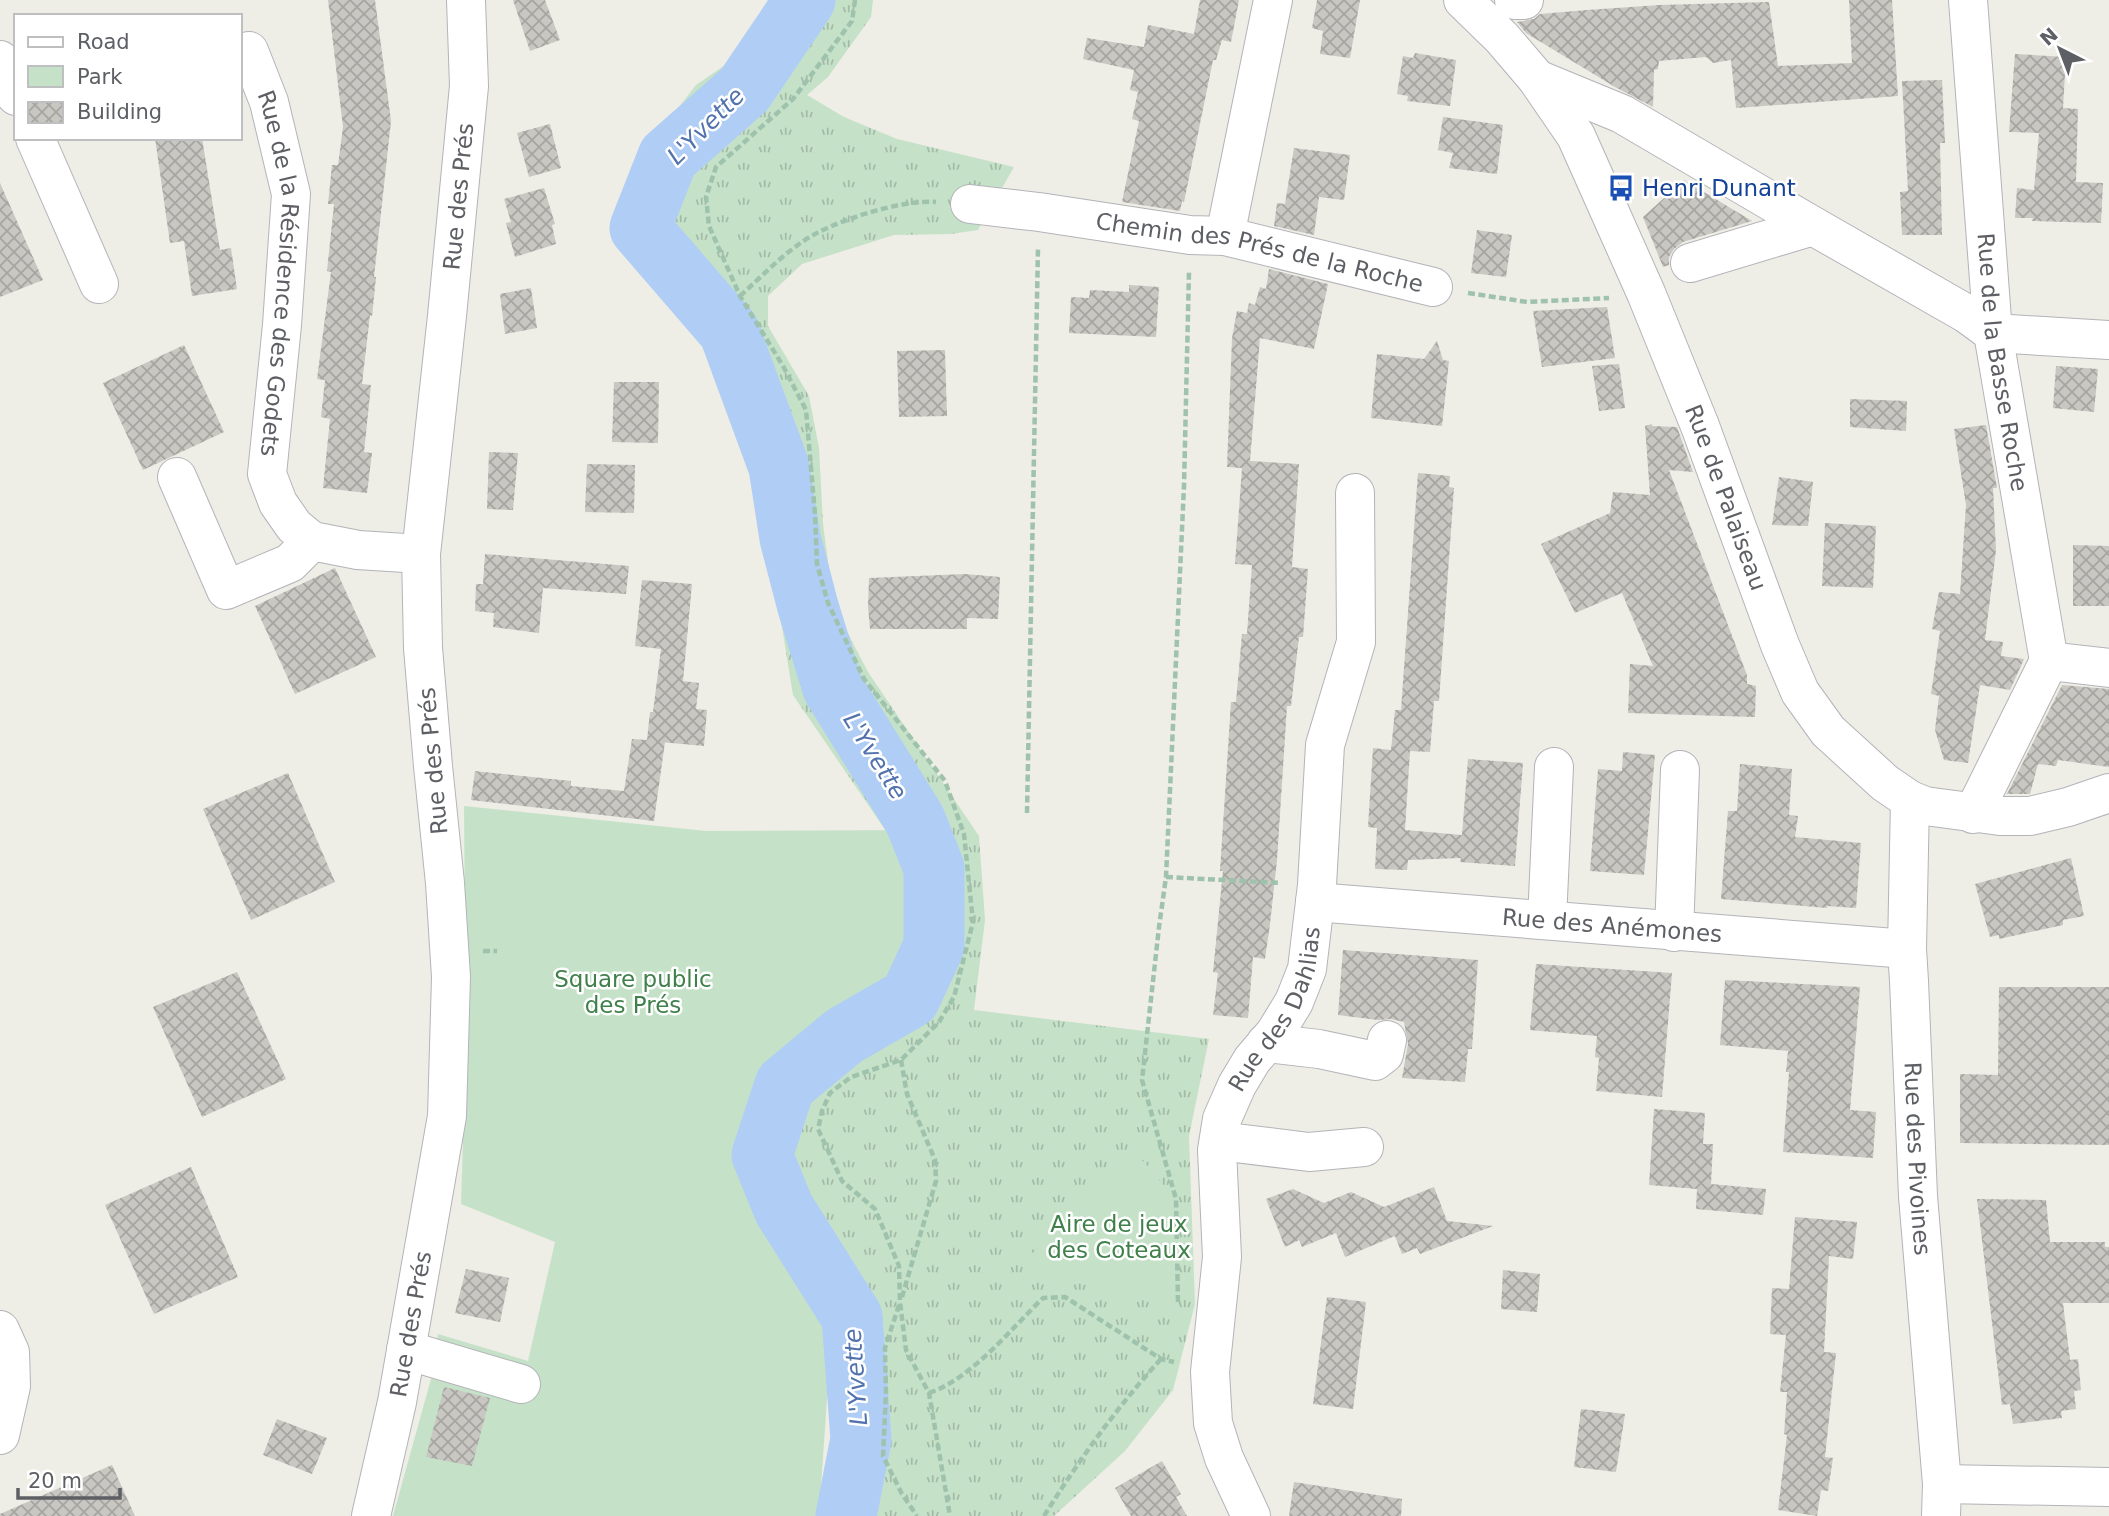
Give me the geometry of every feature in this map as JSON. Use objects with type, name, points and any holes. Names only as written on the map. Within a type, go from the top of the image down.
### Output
[{"type":"street","name":"Rue des Prés","points":[[371,1516],[396,1405],[447,1116],[451,977],[423,648],[421,554],[469,86],[466,0]]},
{"type":"street","points":[[1222,245],[1273,0]]},
{"type":"street","name":"Rue de Palaiseau","points":[[1463,0],[1502,38],[1537,79],[1576,136],[1646,293],[1700,426],[1780,645],[1800,692],[1828,732],[1863,765],[1910,800],[1925,806],[1973,814],[2030,816],[2109,793]]},
{"type":"street","points":[[1514,0],[1524,0]]},
{"type":"street","name":"Rue de la Basse Roche","points":[[1968,0],[1993,333],[2049,661]]},
{"type":"street","name":"Rue de la Résidence des Godets","points":[[249,51],[269,102],[291,194],[282,325],[267,474],[278,503],[294,526],[312,541]]},
{"type":"street","points":[[0,60],[14,92]]},
{"type":"street","points":[[1537,79],[1622,114],[1967,314],[1993,333],[2109,340]]},
{"type":"street","points":[[36,140],[99,284]]},
{"type":"street","name":"Chemin des Prés de la Roche","points":[[970,204],[1039,212],[1433,287]]},
{"type":"street","points":[[1690,263],[1812,226]]},
{"type":"street","points":[[177,477],[226,590],[290,563],[312,541],[358,550],[421,554]]},
{"type":"street","name":"Rue des Dahlias","points":[[1251,1516],[1224,1458],[1213,1423],[1210,1372],[1222,1257],[1217,1150],[1222,1119],[1237,1085],[1294,1002],[1307,969],[1316,894],[1325,745],[1356,642],[1355,493]]},
{"type":"street","points":[[1973,814],[2049,661],[2109,668]]},
{"type":"street","points":[[1547,920],[1554,767]]},
{"type":"street","points":[[1674,932],[1680,771]]},
{"type":"street","name":"Rue des Pivoines","points":[[1910,800],[1908,949],[1918,1196],[1941,1500]]},
{"type":"street","name":"Rue des Anémones","points":[[1316,894],[1674,932],[1908,949]]},
{"type":"street","points":[[1266,1042],[1320,1049],[1375,1061],[1384,1054],[1387,1040]]},
{"type":"street","points":[[1219,1141],[1309,1152],[1364,1147]]},
{"type":"street","points":[[0,1331],[9,1352],[12,1386],[0,1435]]},
{"type":"street","points":[[406,1350],[521,1384]]},
{"type":"street","points":[[1941,1500],[2109,1487]]},
{"type":"path","points":[[855,0],[852,21],[793,99],[716,167],[706,197],[709,226],[740,296],[783,366],[806,410],[817,564],[828,603],[864,679],[945,781],[964,834],[973,922],[954,997],[939,1023],[901,1060],[851,1077],[830,1093],[818,1129],[842,1181],[875,1209],[899,1266],[906,1350],[929,1394],[950,1516]]},
{"type":"path","points":[[740,296],[803,241],[835,224],[884,209],[927,201],[970,204]]},
{"type":"path","points":[[1027,813],[1039,212]]},
{"type":"path","points":[[1177,1294],[1175,1199],[1142,1080],[1167,877],[1184,486],[1222,245]]},
{"type":"path","name":"Chemin des Prés de la Roche","points":[[1433,287],[1527,303],[1618,298]]},
{"type":"path","points":[[1167,877],[1316,894]]},
{"type":"path","points":[[901,1060],[907,1094],[934,1160],[936,1181],[885,1349],[883,1456],[902,1494],[917,1516]]},
{"type":"path","points":[[929,1394],[945,1388],[996,1347],[1042,1298],[1065,1297],[1161,1359],[1210,1372]]},
{"type":"path","points":[[1044,1516],[1075,1467],[1132,1391],[1161,1359]]},
{"type":"green space","points":[[783,0],[873,0],[871,17],[828,77],[807,95],[844,117],[897,139],[1014,167],[978,230],[951,234],[894,235],[802,264],[768,296],[768,326],[809,396],[819,448],[823,524],[834,607],[868,672],[979,836],[985,920],[974,1010],[1209,1039],[1189,1136],[1195,1304],[1173,1390],[1125,1451],[1054,1516],[830,1516],[842,1452],[836,1322],[803,1262],[745,1189],[750,1113],[788,1070],[903,995],[914,831],[886,831],[793,695],[768,541],[763,449],[716,352],[679,296],[628,233],[632,188],[662,129],[696,85],[754,45]]},
{"type":"green space","name":"Square public des Prés","points":[[464,806],[706,831],[914,830],[926,870],[920,948],[903,995],[788,1070],[750,1113],[745,1189],[803,1262],[831,1340],[819,1516],[393,1516],[431,1379],[438,1334],[528,1361],[555,1242],[461,1204],[466,1044]]},
{"type":"green space","name":"Aire de jeux des Coteaux","points":[[1119,1161],[1143,1161],[1171,1197],[1173,1302],[1046,1277],[1031,1255]]},
{"type":"building","points":[[328,0],[375,0],[391,121],[372,316],[370,315],[362,384],[371,385],[364,452],[372,453],[367,493],[323,488],[330,419],[321,417],[325,380],[317,379],[331,272],[327,271],[334,204],[328,204],[332,165],[338,165],[343,127]]},
{"type":"building","points":[[513,0],[545,0],[560,40],[530,51]]},
{"type":"building","points":[[1200,0],[1239,0],[1231,42],[1222,40],[1216,60],[1213,60],[1184,202],[1182,201],[1180,211],[1122,202],[1139,121],[1132,119],[1138,92],[1130,90],[1134,70],[1083,59],[1087,38],[1144,47],[1148,25],[1194,34]]},
{"type":"building","points":[[1317,0],[1360,0],[1350,58],[1320,54],[1323,31],[1312,28]]},
{"type":"building","points":[[1849,0],[1892,0],[1898,96],[1736,108],[1731,60],[1713,63],[1706,57],[1659,61],[1658,69],[1654,70],[1653,107],[1526,33],[1517,22],[1534,19],[1540,14],[1587,10],[1769,2],[1778,66],[1852,63]]},
{"type":"building","points":[[1415,53],[1456,60],[1450,106],[1407,101],[1408,96],[1397,94],[1403,56],[1413,58]]},
{"type":"building","points":[[2015,54],[2066,57],[2063,108],[2078,109],[2076,182],[2103,183],[2101,223],[2015,218],[2017,188],[2034,190],[2039,133],[2009,132]]},
{"type":"building","points":[[1942,80],[1945,143],[1940,143],[1942,235],[1902,235],[1900,192],[1908,191],[1902,81]]},
{"type":"building","points":[[1443,117],[1503,125],[1497,174],[1449,168],[1453,153],[1438,150]]},
{"type":"building","points":[[550,124],[561,168],[529,177],[517,133]]},
{"type":"building","points":[[155,140],[202,140],[220,250],[231,248],[237,289],[192,296],[184,241],[170,243]]},
{"type":"building","points":[[1294,148],[1350,155],[1344,200],[1319,197],[1314,235],[1274,226],[1277,203],[1285,204]]},
{"type":"building","points":[[1684,180],[1752,221],[1683,242],[1669,257],[1669,265],[1663,267],[1643,217]]},
{"type":"building","points":[[0,183],[43,280],[0,297]]},
{"type":"building","points":[[544,188],[555,224],[552,225],[556,244],[515,257],[506,223],[511,222],[504,199]]},
{"type":"building","points":[[1477,230],[1512,235],[1506,277],[1471,273]]},
{"type":"building","points":[[1269,269],[1328,284],[1314,349],[1260,338],[1250,461],[1299,464],[1292,567],[1308,569],[1303,637],[1299,637],[1291,706],[1287,706],[1270,924],[1265,959],[1253,957],[1248,1018],[1213,1015],[1218,973],[1213,972],[1223,871],[1220,871],[1231,702],[1236,702],[1242,634],[1247,634],[1252,565],[1235,564],[1242,468],[1227,467],[1232,338],[1237,311],[1247,313],[1249,303],[1255,305],[1260,287],[1266,289]]},
{"type":"building","points":[[1129,285],[1159,287],[1156,337],[1069,333],[1071,297],[1089,298],[1090,290],[1129,292]]},
{"type":"building","points":[[531,288],[537,328],[505,334],[500,294]]},
{"type":"building","points":[[1607,307],[1615,358],[1542,367],[1533,311]]},
{"type":"building","points":[[1437,341],[1443,360],[1449,361],[1442,426],[1371,418],[1377,354],[1424,359]]},
{"type":"building","points":[[184,345],[224,432],[143,470],[103,383]]},
{"type":"building","points":[[945,350],[947,416],[899,417],[897,351]]},
{"type":"building","points":[[1619,364],[1625,408],[1599,411],[1592,366]]},
{"type":"building","points":[[2056,366],[2098,369],[2094,412],[2053,408]]},
{"type":"building","points":[[614,382],[659,382],[658,443],[612,442]]},
{"type":"building","points":[[1850,399],[1907,401],[1906,431],[1850,427]]},
{"type":"building","points":[[1652,424],[1677,427],[1693,472],[1669,470],[1747,675],[1747,684],[1756,686],[1755,717],[1628,713],[1630,664],[1653,666],[1622,593],[1575,613],[1541,544],[1610,513],[1613,492],[1650,495],[1645,426]]},
{"type":"building","points":[[1986,425],[1997,488],[1993,488],[1996,550],[1985,640],[2003,642],[2001,656],[2024,659],[2010,690],[1980,685],[1968,763],[1944,760],[1935,730],[1939,696],[1931,694],[1940,631],[1932,629],[1939,592],[1960,594],[1966,505],[1954,429]]},
{"type":"building","points":[[489,452],[518,453],[513,510],[487,509]]},
{"type":"building","points":[[587,464],[635,465],[634,513],[585,512]]},
{"type":"building","points":[[1418,473],[1450,476],[1449,487],[1454,488],[1439,701],[1434,701],[1430,752],[1410,751],[1405,830],[1462,835],[1468,759],[1523,763],[1515,866],[1460,862],[1461,858],[1408,860],[1407,870],[1375,869],[1377,828],[1368,827],[1373,748],[1391,750],[1395,710],[1401,710]]},
{"type":"building","points":[[1779,477],[1813,482],[1808,526],[1772,525]]},
{"type":"building","points":[[1825,523],[1876,526],[1873,588],[1822,586]]},
{"type":"building","points":[[2073,545],[2109,546],[2109,606],[2073,606]]},
{"type":"building","points":[[485,554],[629,566],[626,594],[543,588],[539,633],[493,627],[494,613],[475,611],[476,584],[483,584]]},
{"type":"building","points":[[335,568],[376,657],[295,694],[255,606]]},
{"type":"building","points":[[965,574],[1000,577],[998,619],[967,618],[967,629],[870,629],[869,578]]},
{"type":"building","points":[[642,580],[692,584],[683,681],[699,683],[696,709],[707,710],[704,746],[665,742],[654,821],[471,800],[475,771],[571,781],[571,786],[624,791],[632,739],[647,740],[661,649],[635,646]]},
{"type":"building","points":[[2062,685],[2109,689],[2109,767],[2058,760],[2056,766],[2038,764],[2030,794],[2007,794]]},
{"type":"building","points":[[1623,752],[1655,755],[1644,875],[1590,871],[1598,769],[1622,771]]},
{"type":"building","points":[[1740,764],[1792,769],[1789,815],[1798,816],[1795,837],[1861,843],[1856,908],[1721,899],[1728,811],[1737,811]]},
{"type":"building","points":[[288,773],[335,882],[251,920],[203,809]]},
{"type":"building","points":[[2071,858],[2084,916],[2063,920],[2063,925],[1999,939],[1999,935],[1990,937],[1975,884]]},
{"type":"building","points":[[1343,950],[1478,960],[1472,1049],[1468,1049],[1465,1082],[1402,1078],[1408,1044],[1404,1022],[1338,1015]]},
{"type":"building","points":[[1536,964],[1672,973],[1662,1097],[1596,1091],[1599,1058],[1595,1057],[1597,1036],[1530,1030]]},
{"type":"building","points":[[237,972],[286,1079],[202,1117],[153,1007]]},
{"type":"building","points":[[1725,980],[1860,987],[1850,1110],[1876,1112],[1873,1158],[1783,1152],[1788,1051],[1720,1045]]},
{"type":"building","points":[[1999,987],[2109,987],[2109,1145],[1960,1143],[1960,1074],[1998,1075]]},
{"type":"building","points":[[1654,1109],[1705,1113],[1703,1144],[1713,1144],[1711,1184],[1766,1189],[1763,1215],[1696,1209],[1697,1189],[1649,1185]]},
{"type":"building","points":[[191,1167],[238,1277],[154,1314],[105,1205]]},
{"type":"building","points":[[1434,1187],[1447,1221],[1493,1226],[1420,1254],[1417,1248],[1402,1254],[1395,1236],[1345,1257],[1336,1233],[1302,1247],[1299,1240],[1285,1247],[1266,1199],[1293,1189],[1324,1203],[1351,1192],[1384,1207]]},
{"type":"building","points":[[1977,1199],[2046,1200],[2050,1242],[2105,1242],[2105,1247],[2109,1247],[2109,1303],[2063,1303],[2070,1360],[2078,1359],[2081,1390],[2074,1391],[2076,1409],[2061,1411],[2062,1418],[2013,1424],[2010,1404],[2002,1405]]},
{"type":"building","points":[[1795,1217],[1857,1222],[1853,1259],[1829,1256],[1824,1352],[1836,1353],[1825,1457],[1833,1458],[1828,1491],[1821,1490],[1817,1516],[1778,1510],[1787,1435],[1784,1434],[1787,1392],[1780,1392],[1786,1335],[1770,1334],[1772,1288],[1789,1289]]},
{"type":"building","points":[[466,1269],[509,1278],[500,1322],[455,1313]]},
{"type":"building","points":[[1503,1270],[1540,1274],[1537,1312],[1501,1309]]},
{"type":"building","points":[[1327,1297],[1366,1302],[1353,1409],[1313,1404]]},
{"type":"building","points":[[444,1387],[490,1398],[472,1466],[426,1457]]},
{"type":"building","points":[[1581,1409],[1625,1414],[1616,1472],[1574,1467]]},
{"type":"building","points":[[277,1419],[327,1438],[312,1474],[263,1455]]},
{"type":"building","points":[[1162,1461],[1181,1494],[1176,1497],[1187,1516],[1131,1516],[1115,1488]]},
{"type":"building","points":[[112,1465],[135,1516],[0,1516],[0,1514]]},
{"type":"building","points":[[1294,1482],[1402,1499],[1401,1516],[1289,1516]]},
{"type":"waterway","name":"L'Yvette","points":[[805,0],[744,90],[668,157],[640,228],[729,331],[779,467],[790,538],[833,688],[915,820],[934,868],[934,946],[910,998],[844,1036],[785,1085],[762,1155],[784,1209],[852,1317],[861,1439],[846,1516]]},
{"type":"place","name":"Henri Dunant","points":[[1621,188]]}]
